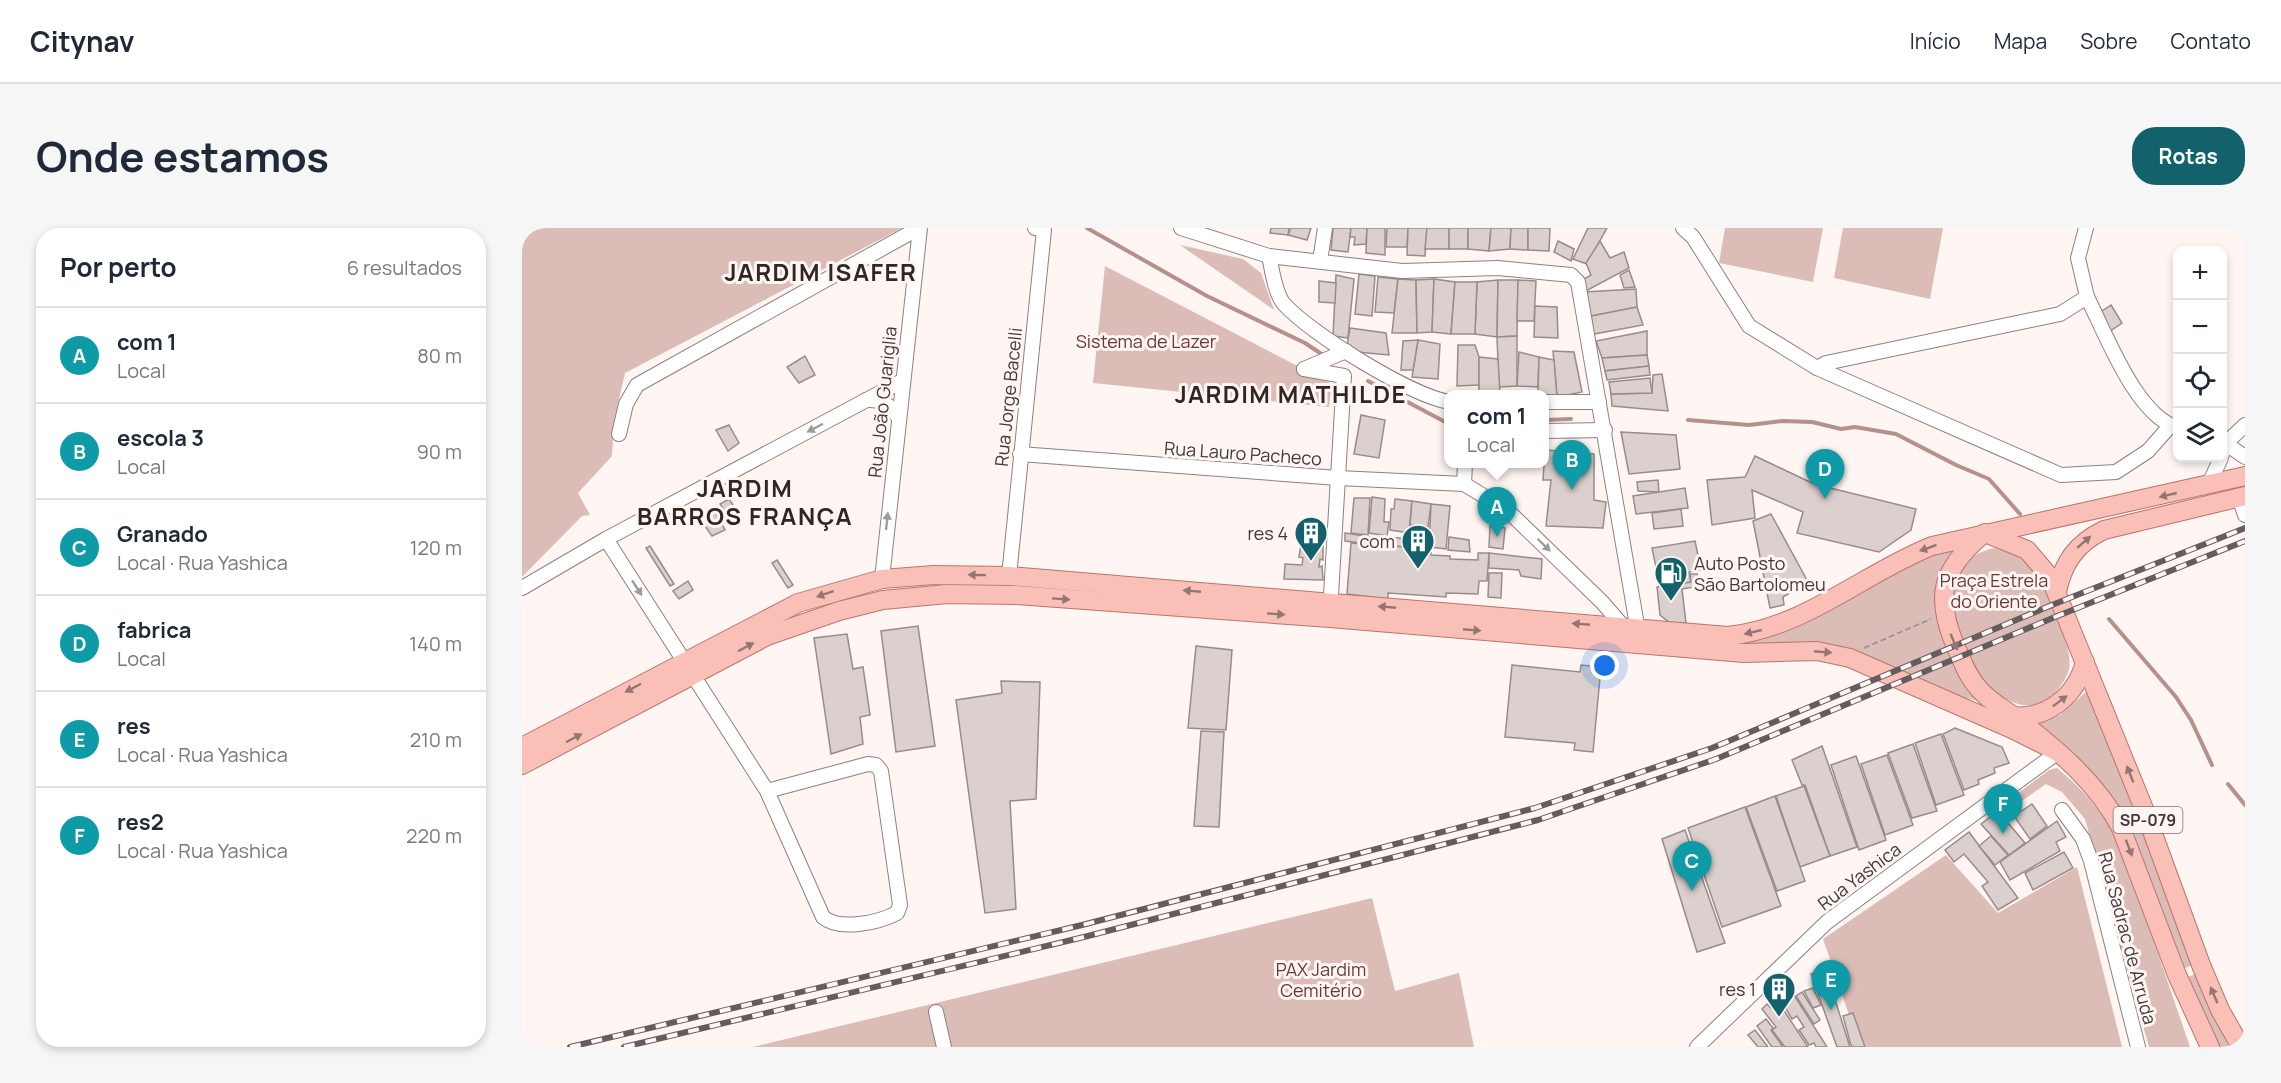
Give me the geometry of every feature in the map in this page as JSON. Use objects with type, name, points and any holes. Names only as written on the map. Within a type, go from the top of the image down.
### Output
[{"type":"main road","points":[[522,765],[798,603],[882,579],[934,575],[1009,576],[1634,633],[1728,636],[1780,625],[1915,553],[1984,533],[2208,486],[2245,476]]},
{"type":"main road","points":[[2057,592],[2069,558],[2089,537],[2104,530],[2242,497]]},
{"type":"main road","name":"SP-079","points":[[2210,1047],[2177,975],[2121,828],[2098,790],[2058,752],[1994,703],[1976,685],[1964,666],[1944,614],[1944,591],[1951,568],[1965,549],[1984,533],[2013,543],[2033,555],[2050,577],[2152,829],[2201,965],[2220,1010],[2241,1047]]},
{"type":"main road","points":[[856,606],[872,594],[882,579]]},
{"type":"main road","points":[[522,747],[689,668],[767,636],[856,606],[883,600],[947,594],[1330,604]]},
{"type":"main road","points":[[1634,633],[1744,653],[1817,651],[1850,658],[2058,752]]},
{"type":"main road","points":[[1968,710],[2015,717],[2037,714],[2056,705],[2076,684],[2085,662]]},
{"type":"street","points":[[619,434],[626,404],[638,385],[920,228]]},
{"type":"street","name":"Rua João Guariglia","points":[[882,579],[920,228]]},
{"type":"street","name":"Rua Jorge Bacelli","points":[[1009,576],[1044,230],[1035,228]]},
{"type":"street","points":[[1181,228],[1269,256],[1402,271],[1498,268],[1571,275],[1578,282],[1605,430],[1634,633]]},
{"type":"street","points":[[1320,261],[1325,228]]},
{"type":"street","points":[[1683,228],[1693,237],[1749,326],[1818,368],[2061,476],[2116,472],[2148,451],[2173,428]]},
{"type":"street","points":[[2086,228],[2078,258],[2087,297],[2145,406],[2173,426]]},
{"type":"street","points":[[892,243],[909,247],[916,258]]},
{"type":"street","points":[[1269,256],[1282,303],[1322,336],[1346,351],[1410,386],[1444,401]]},
{"type":"street","points":[[1818,368],[1826,363],[2060,314],[2087,297]]},
{"type":"street","points":[[1330,604],[1344,376],[1304,369],[1346,351]]},
{"type":"street","points":[[522,588],[606,539],[902,381]]},
{"type":"street","points":[[866,400],[880,400],[894,409],[898,417]]},
{"type":"street","points":[[1549,402],[1599,402]]},
{"type":"street","points":[[2227,445],[2245,425]]},
{"type":"street","points":[[1549,431],[1605,430]]},
{"type":"street","points":[[2227,450],[2245,457]]},
{"type":"street","name":"Rua Lauro Pacheco","points":[[1020,454],[1338,478],[1464,484]]},
{"type":"street","points":[[2208,486],[2218,462]]},
{"type":"street","points":[[1465,468],[1464,484],[1507,510],[1634,633]]},
{"type":"street","points":[[2242,497],[2245,515]]},
{"type":"street","points":[[606,539],[767,790],[823,916],[832,924],[843,925],[888,918],[897,913],[900,905],[881,771],[876,765],[868,764],[767,790]]},
{"type":"street","name":"Rua Yashica","points":[[1696,1047],[1827,922],[2058,752]]},
{"type":"street","name":"Rua Sadrac de Arruda","points":[[2062,810],[2083,839],[2091,861],[2138,1047]]},
{"type":"street","points":[[936,1012],[944,1047]]},
{"type":"path","points":[[1850,658],[1853,652],[1944,614]]},
{"type":"green space","points":[[522,228],[902,228],[625,373],[614,421],[612,456],[578,493],[590,515],[582,516],[522,577]]},
{"type":"green space","points":[[1725,228],[1823,228],[1813,282],[1719,263]]},
{"type":"green space","points":[[1843,228],[1943,228],[1930,299],[1834,278]]},
{"type":"green space","name":"Sistema de Lazer","points":[[1180,245],[1243,259],[1261,273],[1274,310]]},
{"type":"green space","name":"Sistema de Lazer","points":[[1105,266],[1332,384],[1329,407],[1093,383]]},
{"type":"green space","name":"Praça Estrela do Oriente","points":[[1994,548],[2016,554],[2030,563],[2045,583],[2054,603],[2066,639],[2070,661],[2066,677],[2049,699],[2025,705],[2001,696],[1980,675],[1963,647],[1953,616],[1953,587],[1966,562]]},
{"type":"green space","points":[[1954,550],[1943,567],[1937,586],[1936,607],[1939,628],[1955,668],[1979,701],[1958,696],[1899,674],[1744,646],[1745,640],[1929,555]]},
{"type":"green space","points":[[2087,691],[2129,792],[2194,965],[2181,969],[2114,802],[2096,777],[2068,750],[2032,725],[2060,715]]},
{"type":"green space","points":[[2057,768],[2094,805],[2123,851],[2190,1047],[2149,1047],[2085,819],[2062,792],[2046,784],[2002,815],[1998,808],[2049,770]]},
{"type":"green space","points":[[1946,855],[1998,913],[2077,867],[2122,1047],[1860,1047],[1823,939]]},
{"type":"green space","name":"PAX Jardim Cemitério","points":[[1372,898],[1395,991],[1459,973],[1474,1047],[753,1047]]},
{"type":"green space","points":[[2196,974],[2229,1047],[2217,1047],[2185,978]]},
{"type":"building","points":[[1271,228],[1289,228],[1288,235],[1270,233]]},
{"type":"building","points":[[1291,228],[1311,228],[1307,240],[1288,235]]},
{"type":"building","points":[[1333,228],[1351,228],[1348,252],[1331,250]]},
{"type":"building","points":[[1351,228],[1367,228],[1366,244],[1354,245],[1355,237],[1350,237]]},
{"type":"building","points":[[1367,228],[1385,228],[1385,255],[1366,253]]},
{"type":"building","points":[[1387,228],[1408,228],[1407,247],[1386,247]]},
{"type":"building","points":[[1408,228],[1427,228],[1425,256],[1407,255]]},
{"type":"building","points":[[1427,228],[1449,228],[1449,249],[1425,249]]},
{"type":"building","points":[[1449,228],[1468,228],[1468,249],[1449,249]]},
{"type":"building","points":[[1468,228],[1491,228],[1489,251],[1468,249]]},
{"type":"building","points":[[1491,228],[1511,228],[1510,249],[1489,251]]},
{"type":"building","points":[[1511,228],[1528,228],[1528,250],[1510,249]]},
{"type":"building","points":[[1528,228],[1550,228],[1549,251],[1528,250]]},
{"type":"building","points":[[1588,228],[1607,228],[1587,264],[1573,259]]},
{"type":"building","points":[[1558,241],[1574,249],[1571,261],[1554,252]]},
{"type":"building","points":[[1600,241],[1610,258],[1624,252],[1629,268],[1584,292],[1579,282],[1591,275],[1586,263]]},
{"type":"building","points":[[1629,270],[1635,287],[1624,288],[1620,275]]},
{"type":"building","points":[[1359,274],[1375,276],[1372,316],[1355,314]]},
{"type":"building","points":[[1336,275],[1354,279],[1348,338],[1333,336]]},
{"type":"building","points":[[1378,277],[1398,279],[1394,313],[1375,312]]},
{"type":"building","points":[[1398,279],[1416,280],[1417,333],[1392,333]]},
{"type":"building","points":[[1434,279],[1432,332],[1417,333],[1416,280]]},
{"type":"building","points":[[1434,279],[1455,282],[1451,334],[1432,332]]},
{"type":"building","points":[[1498,280],[1497,337],[1475,334],[1477,282]]},
{"type":"building","points":[[1498,280],[1518,280],[1517,336],[1497,337]]},
{"type":"building","points":[[1518,280],[1536,281],[1534,321],[1517,321]]},
{"type":"building","points":[[1319,281],[1336,283],[1335,303],[1319,302]]},
{"type":"building","points":[[1455,282],[1477,282],[1475,334],[1451,334]]},
{"type":"building","points":[[1636,289],[1637,307],[1591,316],[1584,292]]},
{"type":"building","points":[[2111,305],[2122,323],[2109,332],[2099,313]]},
{"type":"building","points":[[1535,306],[1557,307],[1558,338],[1534,337]]},
{"type":"building","points":[[1637,307],[1643,325],[1594,334],[1591,316]]},
{"type":"building","points":[[1350,328],[1386,333],[1389,355],[1346,351]]},
{"type":"building","points":[[1647,331],[1647,355],[1602,358],[1596,341]]},
{"type":"building","points":[[1517,336],[1517,386],[1499,387],[1497,337]]},
{"type":"building","points":[[1418,340],[1440,344],[1438,379],[1412,377]]},
{"type":"building","points":[[1418,340],[1413,370],[1401,370],[1403,341]]},
{"type":"building","points":[[1458,345],[1475,345],[1479,357],[1479,385],[1457,386]]},
{"type":"building","points":[[1553,351],[1574,352],[1582,392],[1557,397]]},
{"type":"building","points":[[1519,352],[1539,357],[1538,387],[1517,386]]},
{"type":"building","points":[[1647,355],[1649,366],[1605,371],[1602,358]]},
{"type":"building","points":[[805,356],[815,375],[799,383],[787,367]]},
{"type":"building","points":[[1479,357],[1498,359],[1500,390],[1479,390]]},
{"type":"building","points":[[1539,357],[1554,360],[1557,397],[1549,396],[1549,390],[1538,390]]},
{"type":"building","points":[[1649,366],[1650,375],[1607,380],[1605,371]]},
{"type":"building","points":[[1662,374],[1668,411],[1612,406],[1611,394],[1652,393],[1653,375]]},
{"type":"building","points":[[1650,378],[1652,393],[1611,394],[1609,382]]},
{"type":"building","points":[[1361,415],[1385,420],[1379,458],[1354,454]]},
{"type":"building","points":[[729,425],[739,443],[728,451],[716,430]]},
{"type":"building","points":[[1621,432],[1676,435],[1680,469],[1629,474]]},
{"type":"building","points":[[1549,450],[1594,454],[1594,500],[1606,502],[1603,528],[1546,526],[1551,480],[1543,480],[1544,468],[1549,468]]},
{"type":"building","points":[[1755,456],[1814,484],[1916,509],[1911,530],[1879,552],[1797,533],[1803,512],[1752,490],[1755,518],[1712,525],[1707,480],[1745,477]]},
{"type":"building","points":[[1658,480],[1659,492],[1638,491],[1637,482]]},
{"type":"building","points":[[1685,488],[1688,508],[1636,514],[1633,496]]},
{"type":"building","points":[[1372,497],[1385,499],[1384,522],[1389,522],[1387,536],[1369,533]]},
{"type":"building","points":[[1354,498],[1370,498],[1368,535],[1351,533]]},
{"type":"building","points":[[729,499],[735,508],[726,513],[720,504]]},
{"type":"building","points":[[1395,499],[1412,501],[1409,533],[1390,530],[1391,509],[1394,509]]},
{"type":"building","points":[[1412,501],[1431,504],[1428,527],[1410,525]]},
{"type":"building","points":[[1431,504],[1450,506],[1446,549],[1429,547]]},
{"type":"building","points":[[1681,509],[1683,526],[1654,529],[1652,513]]},
{"type":"building","points":[[715,511],[725,530],[712,536],[700,519]]},
{"type":"building","points":[[1771,514],[1808,582],[1783,597],[1784,605],[1770,608],[1753,521]]},
{"type":"building","points":[[1490,526],[1505,528],[1503,549],[1489,547]]},
{"type":"building","points":[[1345,533],[1371,537],[1370,544],[1345,541]]},
{"type":"building","points":[[1409,536],[1428,538],[1427,549],[1409,547]]},
{"type":"building","points":[[1389,537],[1409,539],[1409,547],[1389,546]]},
{"type":"building","points":[[1449,537],[1469,540],[1470,552],[1448,550]]},
{"type":"building","points":[[1695,541],[1701,570],[1689,572],[1691,582],[1663,586],[1660,572],[1657,572],[1652,548]]},
{"type":"building","name":"com","points":[[1351,543],[1431,549],[1431,555],[1450,556],[1450,559],[1478,560],[1478,553],[1489,553],[1487,581],[1479,581],[1478,594],[1446,593],[1446,597],[1388,593],[1388,599],[1347,594]]},
{"type":"building","name":"res 4","points":[[1301,544],[1323,545],[1323,560],[1320,559],[1319,567],[1322,566],[1323,580],[1284,579],[1285,564],[1302,565],[1303,558],[1299,557]]},
{"type":"building","points":[[650,546],[674,584],[670,586],[646,548]]},
{"type":"building","points":[[1489,553],[1542,559],[1541,579],[1521,576],[1519,570],[1489,568]]},
{"type":"building","points":[[777,560],[793,585],[788,588],[772,563]]},
{"type":"building","points":[[1489,573],[1502,573],[1501,598],[1488,597]]},
{"type":"building","name":"Auto Posto São Bartolomeu","points":[[1690,574],[1697,574],[1700,586],[1682,589],[1686,623],[1670,623],[1660,615],[1657,587],[1691,582]]},
{"type":"building","points":[[688,581],[693,590],[679,599],[673,591]]},
{"type":"building","points":[[918,626],[935,746],[896,752],[881,631]]},
{"type":"building","points":[[847,634],[853,669],[863,667],[870,715],[860,717],[863,744],[831,754],[814,638]]},
{"type":"building","points":[[1196,646],[1232,650],[1226,730],[1188,728]]},
{"type":"building","points":[[1512,665],[1580,672],[1581,665],[1601,667],[1593,752],[1574,750],[1575,743],[1505,737]]},
{"type":"building","points":[[1001,681],[1040,682],[1036,799],[1010,801],[1016,909],[985,913],[956,700],[1002,693]]},
{"type":"building","points":[[1955,728],[2002,747],[2009,763],[1994,768],[1995,773],[1978,780],[1979,784],[1964,790],[1943,734]]},
{"type":"building","points":[[1201,731],[1224,732],[1219,827],[1194,826]]},
{"type":"building","points":[[1941,734],[1964,795],[1936,805],[1915,743]]},
{"type":"building","points":[[1913,744],[1937,811],[1912,818],[1888,753]]},
{"type":"building","points":[[1822,746],[1857,847],[1830,856],[1805,785],[1802,785],[1792,760]]},
{"type":"building","points":[[1887,755],[1913,825],[1885,835],[1861,764]]},
{"type":"building","points":[[1856,756],[1886,840],[1859,850],[1831,765]]},
{"type":"building","points":[[1804,786],[1830,856],[1800,867],[1776,796]]},
{"type":"building","points":[[1775,796],[1805,881],[1777,891],[1746,807]]},
{"type":"building","points":[[2032,804],[2047,826],[2030,839],[2014,816]]},
{"type":"building","points":[[1745,807],[1781,906],[1722,927],[1688,828]]},
{"type":"building","points":[[1998,811],[2025,843],[2009,855],[1981,824]]},
{"type":"building","points":[[2057,821],[2066,837],[2056,842],[2060,851],[2010,880],[2000,862]]},
{"type":"building","points":[[1685,830],[1725,943],[1697,952],[1662,839]]},
{"type":"building","points":[[1969,832],[2018,898],[1998,910],[1982,886],[1988,882],[1964,854],[1954,862],[1945,850]]},
{"type":"building","points":[[1991,836],[2008,855],[1995,865],[1979,846]]},
{"type":"building","points":[[2064,852],[2073,868],[2033,890],[2025,873]]},
{"type":"building","points":[[1825,968],[1850,1047],[1837,1047],[1811,974]]},
{"type":"building","points":[[1813,988],[1821,1005],[1813,1008],[1804,991]]},
{"type":"building","points":[[1792,992],[1827,1047],[1816,1047],[1814,1043],[1809,1045],[1799,1030],[1804,1027],[1797,1016],[1792,1019],[1780,999]]},
{"type":"building","name":"res 1","points":[[1802,992],[1820,1020],[1814,1024],[1796,996]]},
{"type":"building","name":"res 1","points":[[1779,1003],[1808,1047],[1785,1047],[1772,1030],[1776,1027],[1762,1009],[1767,1004],[1771,1008]]},
{"type":"building","points":[[1853,1013],[1865,1047],[1852,1047],[1850,1042],[1843,1016]]},
{"type":"building","points":[[1766,1019],[1783,1047],[1772,1047],[1757,1026]]},
{"type":"building","points":[[1755,1030],[1768,1047],[1758,1047],[1748,1035]]},
{"type":"waterway","points":[[1087,228],[1207,296],[1305,343],[1323,355]]},
{"type":"waterway","points":[[1368,381],[1444,421]]},
{"type":"waterway","points":[[1549,420],[1571,419]]},
{"type":"waterway","points":[[1688,420],[1749,425],[1783,421],[1812,422],[1841,429],[1855,427],[1896,434],[1989,479],[2020,514]]},
{"type":"waterway","points":[[2109,619],[2176,697],[2191,720],[2212,765]]},
{"type":"waterway","points":[[2228,784],[2245,805]]},
{"type":"railway","points":[[570,1047],[1082,925],[1535,808],[1712,748],[2052,605],[2245,528]]},
{"type":"railway","points":[[624,1047],[1084,937],[1538,820],[1716,759],[2055,617],[2245,541]]},
{"type":"place","name":"escola 3","points":[[1572,490]]},
{"type":"place","name":"fabrica","points":[[1825,499]]},
{"type":"place","name":"com 1","points":[[1497,537]]},
{"type":"place","name":"res 4","points":[[1311,562]]},
{"type":"place","name":"com","points":[[1418,570]]},
{"type":"place","name":"Auto Posto São Bartolomeu","points":[[1671,602]]},
{"type":"place","name":"res2","points":[[2003,834]]},
{"type":"place","name":"Granado","points":[[1692,891]]},
{"type":"place","name":"res","points":[[1831,1010]]},
{"type":"place","name":"res 1","points":[[1779,1018]]},
{"type":"district","name":"JARDIM ISAFER","points":[[821,271]]},
{"type":"district","name":"JARDIM MATHILDE","points":[[1291,393]]},
{"type":"district","name":"JARDIM BARROS FRANÇA","points":[[745,501]]}]
